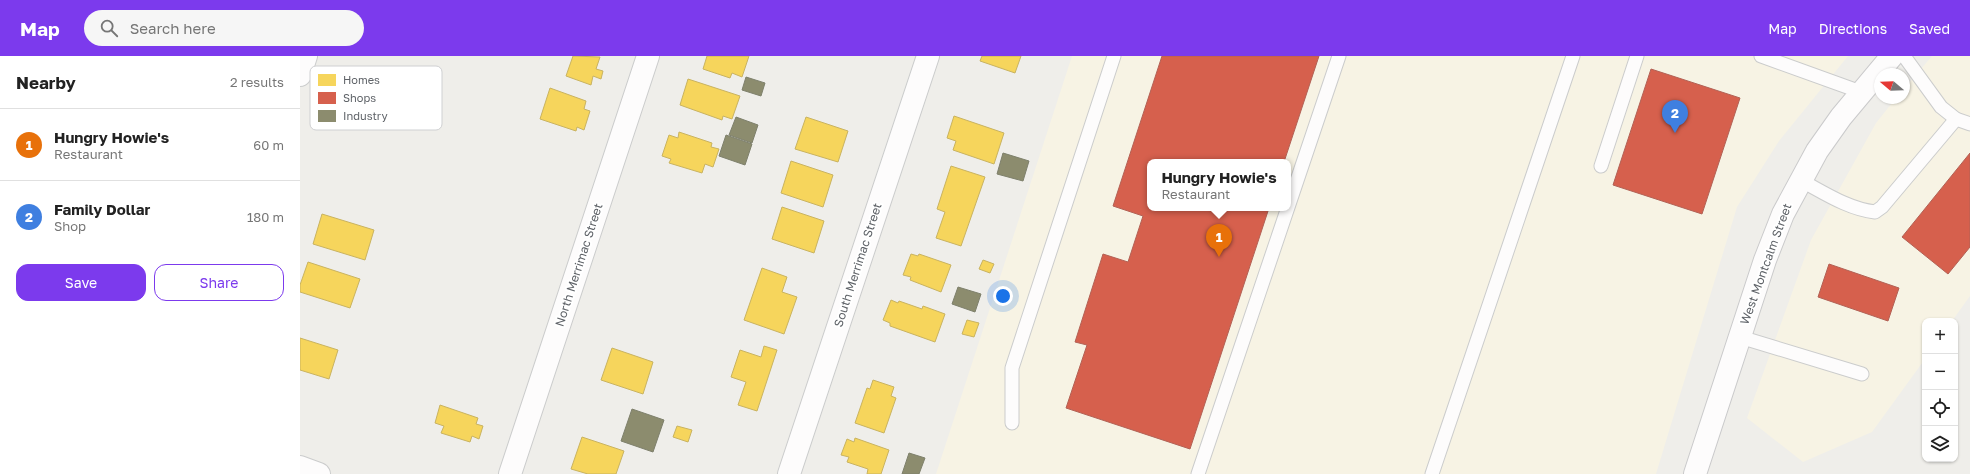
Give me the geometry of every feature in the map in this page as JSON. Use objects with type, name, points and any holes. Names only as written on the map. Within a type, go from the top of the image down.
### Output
[{"type":"street","points":[[300,75],[306,56]]},
{"type":"street","name":"North Merrimac Street","points":[[510,474],[648,56]]},
{"type":"street","name":"South Merrimac Street","points":[[789,474],[928,56]]},
{"type":"street","name":"West Montcalm Street","points":[[1695,474],[1782,214],[1817,151],[1861,92],[1892,56]]},
{"type":"street","points":[[300,467],[319,474]]},
{"type":"lane","points":[[1012,423],[1012,368],[1114,56]]},
{"type":"lane","points":[[1291,198],[1339,56]]},
{"type":"lane","points":[[1432,474],[1573,56]]},
{"type":"lane","points":[[1601,166],[1637,56]]},
{"type":"lane","points":[[1761,56],[1861,92]]},
{"type":"lane","points":[[1904,56],[1941,107],[1956,119],[1970,124]]},
{"type":"lane","points":[[1800,180],[1846,204],[1875,212],[1882,207],[1956,119]]},
{"type":"lane","points":[[1198,474],[1287,211]]},
{"type":"lane","points":[[1740,337],[1862,374]]},
{"type":"shaded area","points":[[1072,56],[1848,56],[1779,141],[1737,207],[1656,474],[936,474]]},
{"type":"shaded area","points":[[1932,56],[1970,56],[1970,296],[1954,318],[1922,318],[1922,363],[1872,432],[1803,462],[1747,418],[1811,240],[1876,123],[1891,104],[1910,104],[1910,82]]},
{"type":"building: Homes","points":[[573,56],[600,57],[596,69],[603,71],[601,79],[593,76],[591,85],[566,76]]},
{"type":"building: Homes","points":[[707,56],[749,56],[742,77],[732,73],[730,78],[703,69]]},
{"type":"building: Homes","points":[[982,56],[1021,56],[1015,73],[980,61]]},
{"type":"building: Homes","points":[[688,79],[740,96],[732,119],[723,116],[722,120],[680,105]]},
{"type":"building: Homes","points":[[550,88],[586,101],[584,109],[590,111],[584,130],[577,127],[576,131],[540,119]]},
{"type":"building: Homes","points":[[954,116],[1004,133],[994,164],[953,150],[956,141],[947,138]]},
{"type":"building: Homes","points":[[806,117],[848,131],[838,162],[795,149]]},
{"type":"building: Homes","points":[[679,132],[712,143],[711,147],[719,149],[713,167],[705,164],[702,173],[669,163],[671,159],[662,156],[669,135],[678,138]]},
{"type":"building: Homes","points":[[791,161],[833,175],[823,207],[781,193]]},
{"type":"building: Homes","points":[[951,166],[985,177],[961,246],[936,238],[945,212],[937,209]]},
{"type":"building: Homes","points":[[782,207],[824,221],[814,253],[772,239]]},
{"type":"building: Homes","points":[[322,214],[374,230],[365,260],[313,244]]},
{"type":"building: Homes","points":[[911,254],[918,256],[919,254],[951,265],[941,292],[910,280],[911,277],[903,275]]},
{"type":"building: Homes","points":[[983,260],[994,264],[990,273],[979,269]]},
{"type":"building: Homes","points":[[308,262],[360,279],[350,308],[300,292],[300,285]]},
{"type":"building: Homes","points":[[762,268],[787,277],[782,292],[797,297],[784,334],[744,320]]},
{"type":"building: Homes","points":[[891,300],[898,303],[899,301],[922,309],[923,306],[945,314],[935,342],[890,326],[890,323],[883,320]]},
{"type":"building: Homes","points":[[967,320],[979,323],[974,337],[962,334]]},
{"type":"building: Homes","points":[[300,338],[338,350],[329,379],[300,370]]},
{"type":"building: Homes","points":[[764,346],[777,350],[757,411],[738,405],[746,382],[731,377],[740,350],[761,357]]},
{"type":"building: Homes","points":[[612,348],[653,362],[643,394],[601,380]]},
{"type":"building: Homes","points":[[873,380],[894,387],[891,396],[896,398],[884,433],[855,423],[867,388],[870,389]]},
{"type":"building: Homes","points":[[440,405],[478,418],[476,424],[483,426],[479,439],[472,436],[470,442],[441,433],[444,426],[435,423]]},
{"type":"building: Homes","points":[[677,426],[692,430],[688,442],[673,437]]},
{"type":"building: Homes","points":[[582,437],[624,451],[616,474],[588,474],[571,469]]},
{"type":"building: Homes","points":[[855,438],[889,450],[881,474],[867,474],[868,469],[847,462],[849,457],[841,455],[847,439],[854,442]]},
{"type":"building: Shops","points":[[1162,56],[1319,56],[1285,159],[1147,159],[1147,211],[1268,211],[1190,449],[1066,408],[1087,345],[1075,342],[1103,254],[1128,262],[1143,216],[1113,206]]},
{"type":"building: Shops","points":[[1651,69],[1740,98],[1702,214],[1613,185]]},
{"type":"building: Shops","points":[[1970,153],[1970,247],[1948,274],[1902,237]]},
{"type":"building: Shops","points":[[1829,264],[1899,288],[1888,321],[1818,297]]},
{"type":"building: Industry","points":[[746,77],[765,83],[761,96],[742,90]]},
{"type":"building: Industry","points":[[736,117],[758,125],[752,143],[729,135]]},
{"type":"building: Industry","points":[[726,135],[752,144],[745,165],[719,156]]},
{"type":"building: Industry","points":[[1003,153],[1029,161],[1023,181],[997,174]]},
{"type":"building: Industry","points":[[958,287],[981,294],[975,312],[952,304]]},
{"type":"building: Industry","points":[[632,409],[664,420],[653,452],[621,441]]},
{"type":"building: Industry","points":[[909,453],[925,458],[919,474],[902,474]]},
{"type":"place","name":"Family Dollar","points":[[1675,133]]},
{"type":"place","name":"Hungry Howie's","points":[[1219,257]]}]
